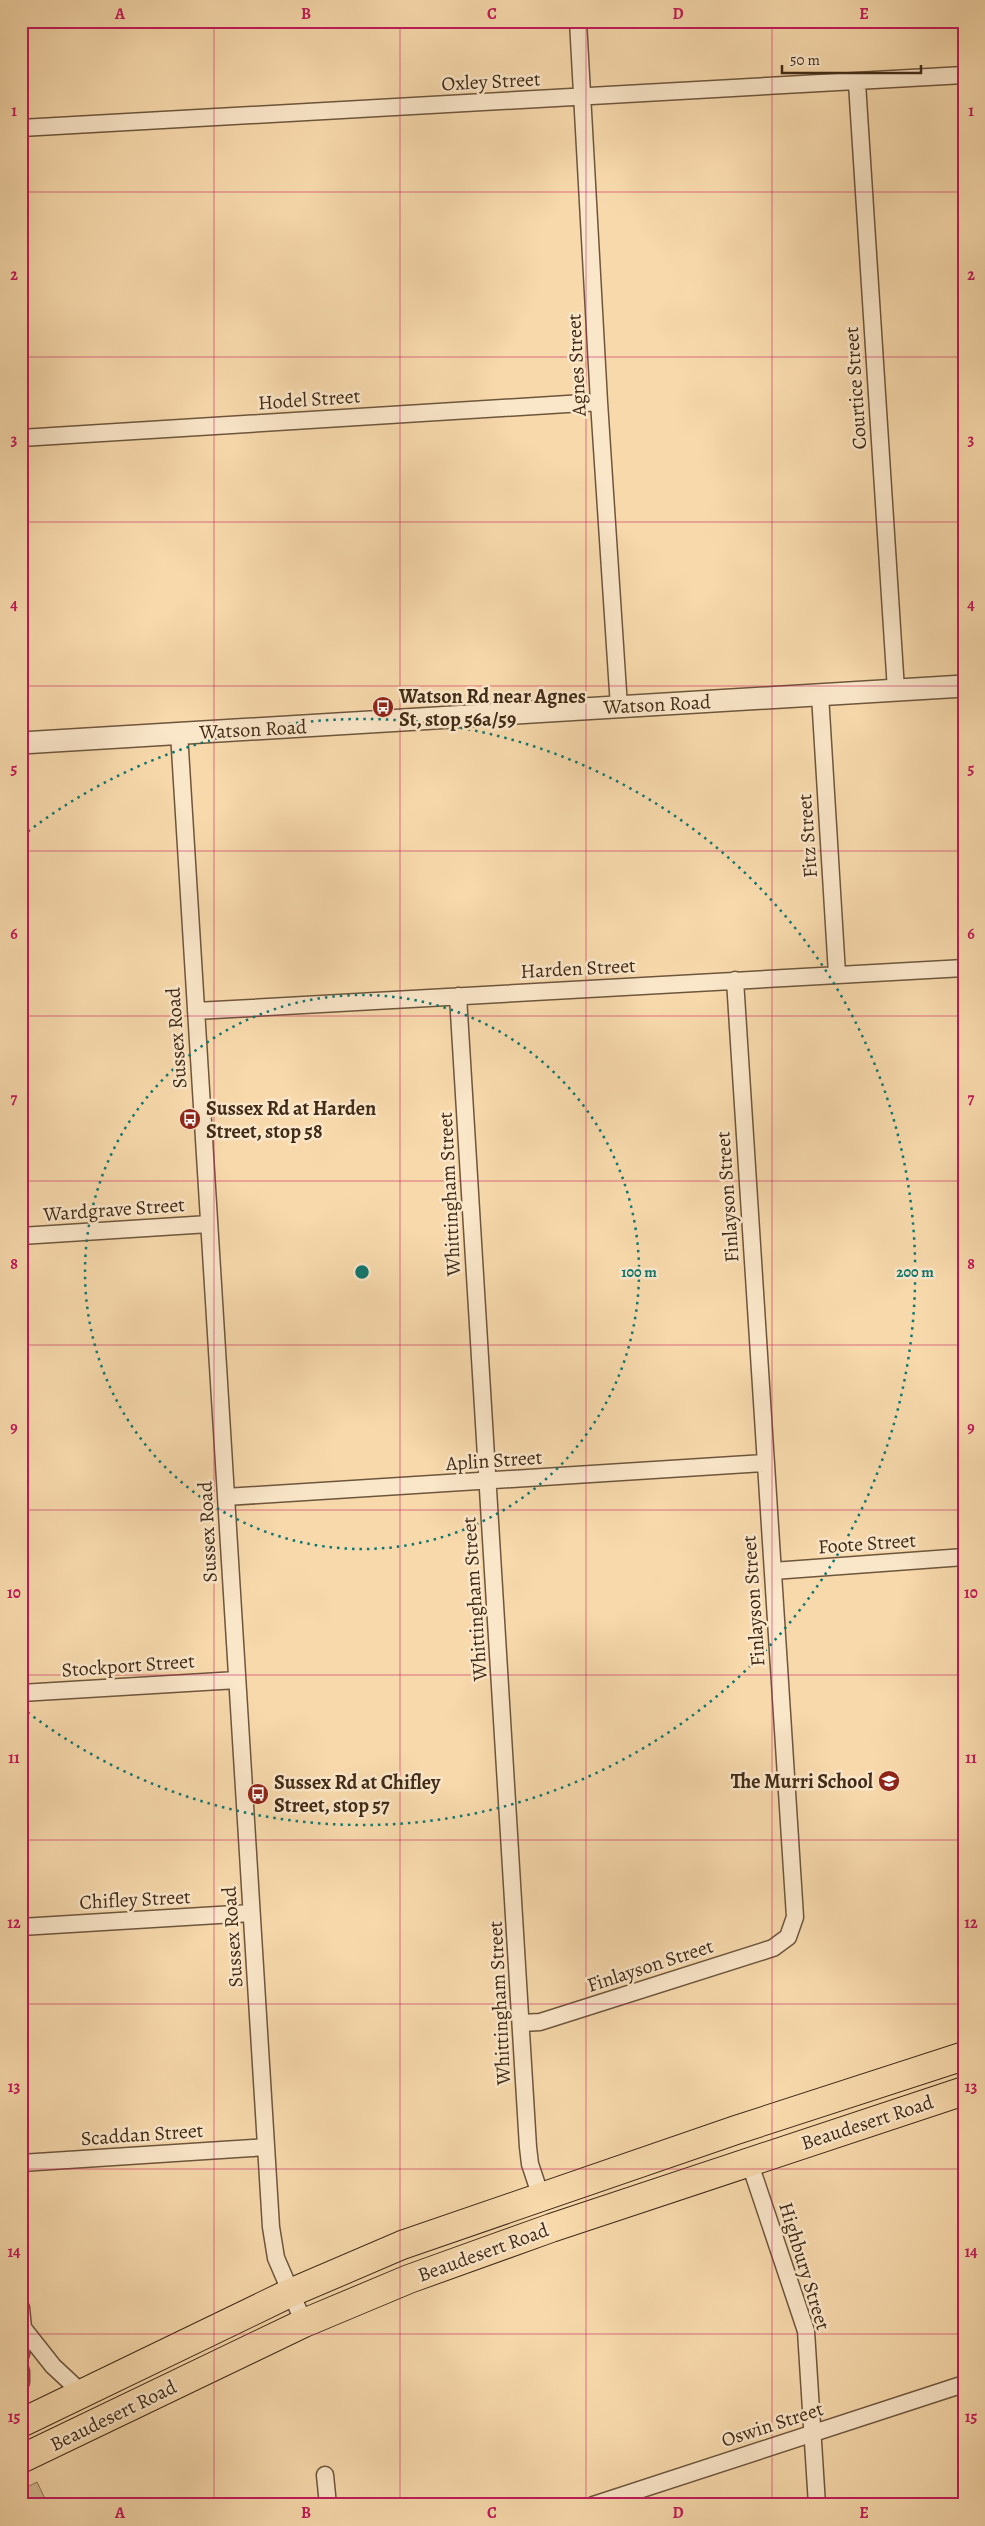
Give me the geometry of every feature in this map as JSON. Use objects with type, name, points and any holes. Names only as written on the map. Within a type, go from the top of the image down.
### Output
[{"type":"highway","name":"Beaudesert Road","points":[[21,2423],[290,2293],[402,2245],[964,2056]]},
{"type":"highway","name":"Beaudesert Road","points":[[21,2459],[304,2323],[461,2259],[964,2090]]},
{"type":"street","name":"Agnes Street","points":[[578,21],[599,402],[619,706]]},
{"type":"street","name":"Oxley Street","points":[[21,128],[857,83],[964,75]]},
{"type":"street","name":"Courtice Street","points":[[857,83],[896,690]]},
{"type":"street","name":"Hodel Street","points":[[21,438],[599,402]]},
{"type":"street","name":"Watson Road","points":[[21,743],[964,686]]},
{"type":"street","name":"Fitz Street","points":[[820,695],[837,974]]},
{"type":"street","name":"Sussex Road","points":[[178,733],[273,2246],[290,2293],[304,2323]]},
{"type":"street","name":"Harden Street","points":[[196,1011],[964,968]]},
{"type":"street","name":"Finlayson Street","points":[[522,2024],[540,2022],[773,1948],[788,1937],[795,1918],[735,980]]},
{"type":"street","name":"Whittingham Street","points":[[458,996],[528,2147],[530,2164],[541,2197]]},
{"type":"street","name":"Wardgrave Street","points":[[21,1236],[209,1224]]},
{"type":"street","name":"Aplin Street","points":[[226,1497],[488,1482],[765,1463]]},
{"type":"street","name":"Foote Street","points":[[773,1571],[964,1557]]},
{"type":"street","name":"Stockport Street","points":[[21,1694],[237,1680]]},
{"type":"street","name":"Chifley Street","points":[[21,1927],[252,1913]]},
{"type":"street","name":"Scaddan Street","points":[[21,2163],[266,2147]]},
{"type":"street","name":"Highbury Street","points":[[749,2161],[806,2331],[817,2505]]},
{"type":"street","points":[[21,2308],[23,2328],[21,2354]]},
{"type":"street","points":[[23,2328],[54,2366],[82,2393]]},
{"type":"street","points":[[21,2372],[21,2382]]},
{"type":"street","name":"Oswin Street","points":[[593,2505],[964,2384]]},
{"type":"street","points":[[325,2475],[328,2505]]},
{"type":"path","points":[[21,2498],[36,2500],[39,2505]]},
{"type":"shaded area","points":[[37,2482],[48,2505],[29,2505],[27,2502],[21,2502],[21,2490]]},
{"type":"place","name":"Watson Rd near Agnes St, stop 56a/59","points":[[383,707]]},
{"type":"place","name":"Sussex Rd at Harden Street, stop 58","points":[[190,1119]]},
{"type":"place","name":"The Murri School","points":[[889,1781]]},
{"type":"place","name":"Sussex Rd at Chifley Street, stop 57","points":[[258,1794]]}]
